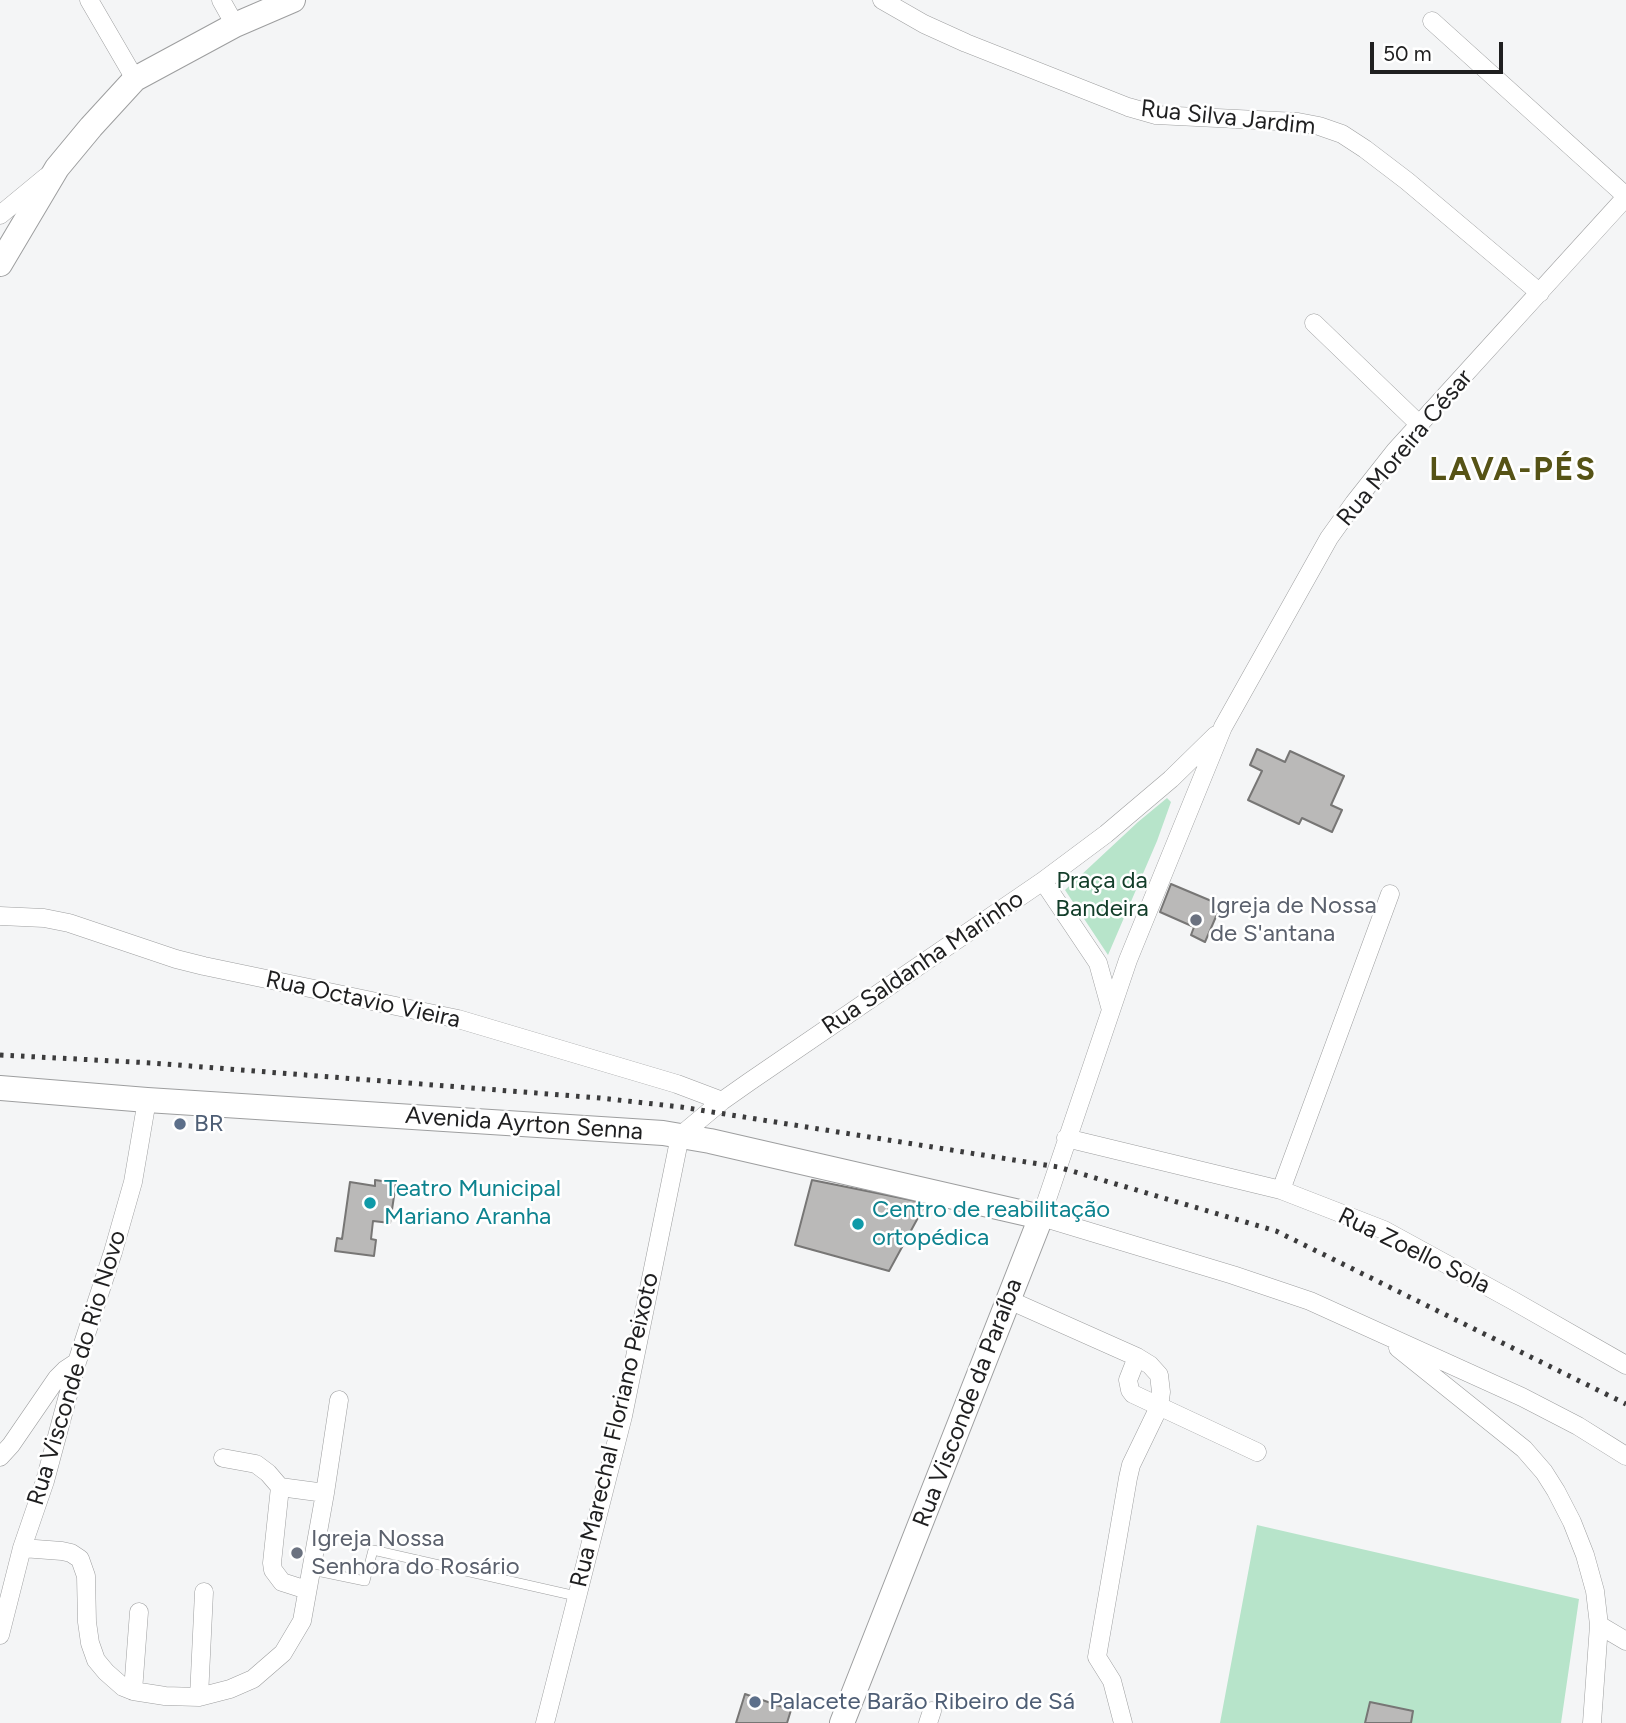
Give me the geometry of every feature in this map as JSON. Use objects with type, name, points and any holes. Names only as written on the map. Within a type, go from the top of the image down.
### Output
[{"type":"main road","points":[[0,264],[57,168],[135,79],[235,25],[293,0]]},
{"type":"main road","name":"Avenida Ayrton Senna","points":[[0,1088],[663,1133],[709,1141],[1041,1217]]},
{"type":"main road","name":"Rua Visconde da Paraíba","points":[[842,1723],[1041,1217]]},
{"type":"street","points":[[89,0],[135,79]]},
{"type":"street","points":[[221,0],[235,25]]},
{"type":"street","name":"Rua Silva Jardim","points":[[882,0],[966,43],[1128,107],[1156,115],[1298,122],[1319,125],[1342,134],[1407,181],[1540,293]]},
{"type":"street","points":[[1432,20],[1626,197]]},
{"type":"street","points":[[0,215],[57,168]]},
{"type":"street","name":"Rua Moreira César","points":[[1223,727],[1329,538],[1367,486],[1626,197]]},
{"type":"street","points":[[1314,323],[1420,425]]},
{"type":"street","name":"Rua Saldanha Marinho","points":[[680,1136],[722,1101],[1043,881],[1106,834],[1146,802],[1223,727]]},
{"type":"street","name":"Rua Visconde da Paraíba","points":[[1041,1217],[1128,960],[1223,727]]},
{"type":"street","points":[[1043,881],[1098,963],[1111,1010]]},
{"type":"street","points":[[1281,1190],[1390,894]]},
{"type":"street","name":"Rua Octavio Vieira","points":[[0,916],[44,918],[69,923],[204,966],[458,1019],[666,1081],[722,1101]]},
{"type":"street","points":[[1098,963],[1116,964],[1128,960]]},
{"type":"street","name":"Rua Visconde do Rio Novo","points":[[0,1635],[22,1548],[45,1481],[77,1362],[133,1182],[147,1100]]},
{"type":"street","name":"Rua Marechal Floriano Peixoto","points":[[545,1723],[624,1416],[680,1136]]},
{"type":"street","name":"Rua Zoello Sola","points":[[1066,1139],[1281,1190],[1384,1230],[1626,1365]]},
{"type":"street","points":[[1041,1217],[1310,1301],[1522,1397],[1578,1426],[1626,1456]]},
{"type":"street","points":[[1009,1300],[1137,1357],[1159,1375],[1159,1407],[1131,1465],[1128,1478],[1097,1657],[1112,1681],[1124,1723]]},
{"type":"street","points":[[1376,1331],[1524,1449],[1556,1491],[1585,1555],[1595,1591],[1599,1625],[1592,1723]]},
{"type":"street","points":[[1137,1357],[1128,1380],[1130,1390],[1159,1407],[1257,1452]]},
{"type":"street","points":[[0,1457],[58,1378],[77,1362]]},
{"type":"street","points":[[22,1548],[62,1551],[80,1559],[86,1576],[90,1643],[96,1660],[123,1687],[165,1696],[199,1697],[230,1689],[253,1679],[283,1653],[302,1622],[339,1400]]},
{"type":"street","points":[[223,1458],[256,1464],[280,1487],[325,1493]]},
{"type":"street","points":[[280,1487],[273,1570],[282,1583],[307,1590]]},
{"type":"street","points":[[199,1697],[204,1592]]},
{"type":"street","points":[[133,1691],[139,1612]]},
{"type":"street","points":[[1599,1625],[1626,1641]]},
{"type":"lane","points":[[312,1570],[366,1581],[373,1550],[576,1596]]},
{"type":"green space","name":"Praça da Bandeira","points":[[1167,798],[1171,802],[1157,841],[1108,955],[1065,890]]},
{"type":"green space","points":[[1257,1525],[1579,1599],[1561,1723],[1220,1723]]},
{"type":"building","points":[[1257,749],[1285,762],[1290,751],[1344,776],[1331,805],[1342,810],[1332,832],[1302,818],[1299,824],[1248,800],[1262,771],[1250,765]]},
{"type":"building","name":"Igreja de Nossa de S'antana","points":[[1171,884],[1221,905],[1205,942],[1191,935],[1194,927],[1160,912]]},
{"type":"building","name":"Teatro Municipal Mariano Aranha","points":[[375,1180],[396,1183],[390,1223],[373,1221],[371,1239],[376,1240],[374,1256],[335,1251],[337,1238],[342,1239],[350,1182],[375,1186]]},
{"type":"building","name":"Centro de reabilitação ortopédica","points":[[812,1180],[926,1203],[889,1271],[795,1245]]},
{"type":"building","name":"Palacete Barão Ribeiro de Sá","points":[[745,1694],[791,1710],[787,1723],[736,1723]]},
{"type":"building","points":[[1370,1702],[1413,1711],[1411,1723],[1365,1723]]},
{"type":"railway","points":[[0,1055],[152,1063],[600,1098],[681,1107],[1058,1167],[1276,1231],[1626,1404]]},
{"type":"place","name":"Igreja de Nossa de S'antana","points":[[1196,920]]},
{"type":"place","name":"BR","points":[[180,1124]]},
{"type":"place","name":"Teatro Municipal Mariano Aranha","points":[[370,1203]]},
{"type":"place","name":"Centro de reabilitação ortopédica","points":[[858,1224]]},
{"type":"place","name":"Igreja Nossa Senhora do Rosário","points":[[297,1553]]},
{"type":"place","name":"Palacete Barão Ribeiro de Sá","points":[[755,1702]]},
{"type":"district","name":"LAVA-PÉS","points":[[1513,471]]}]
